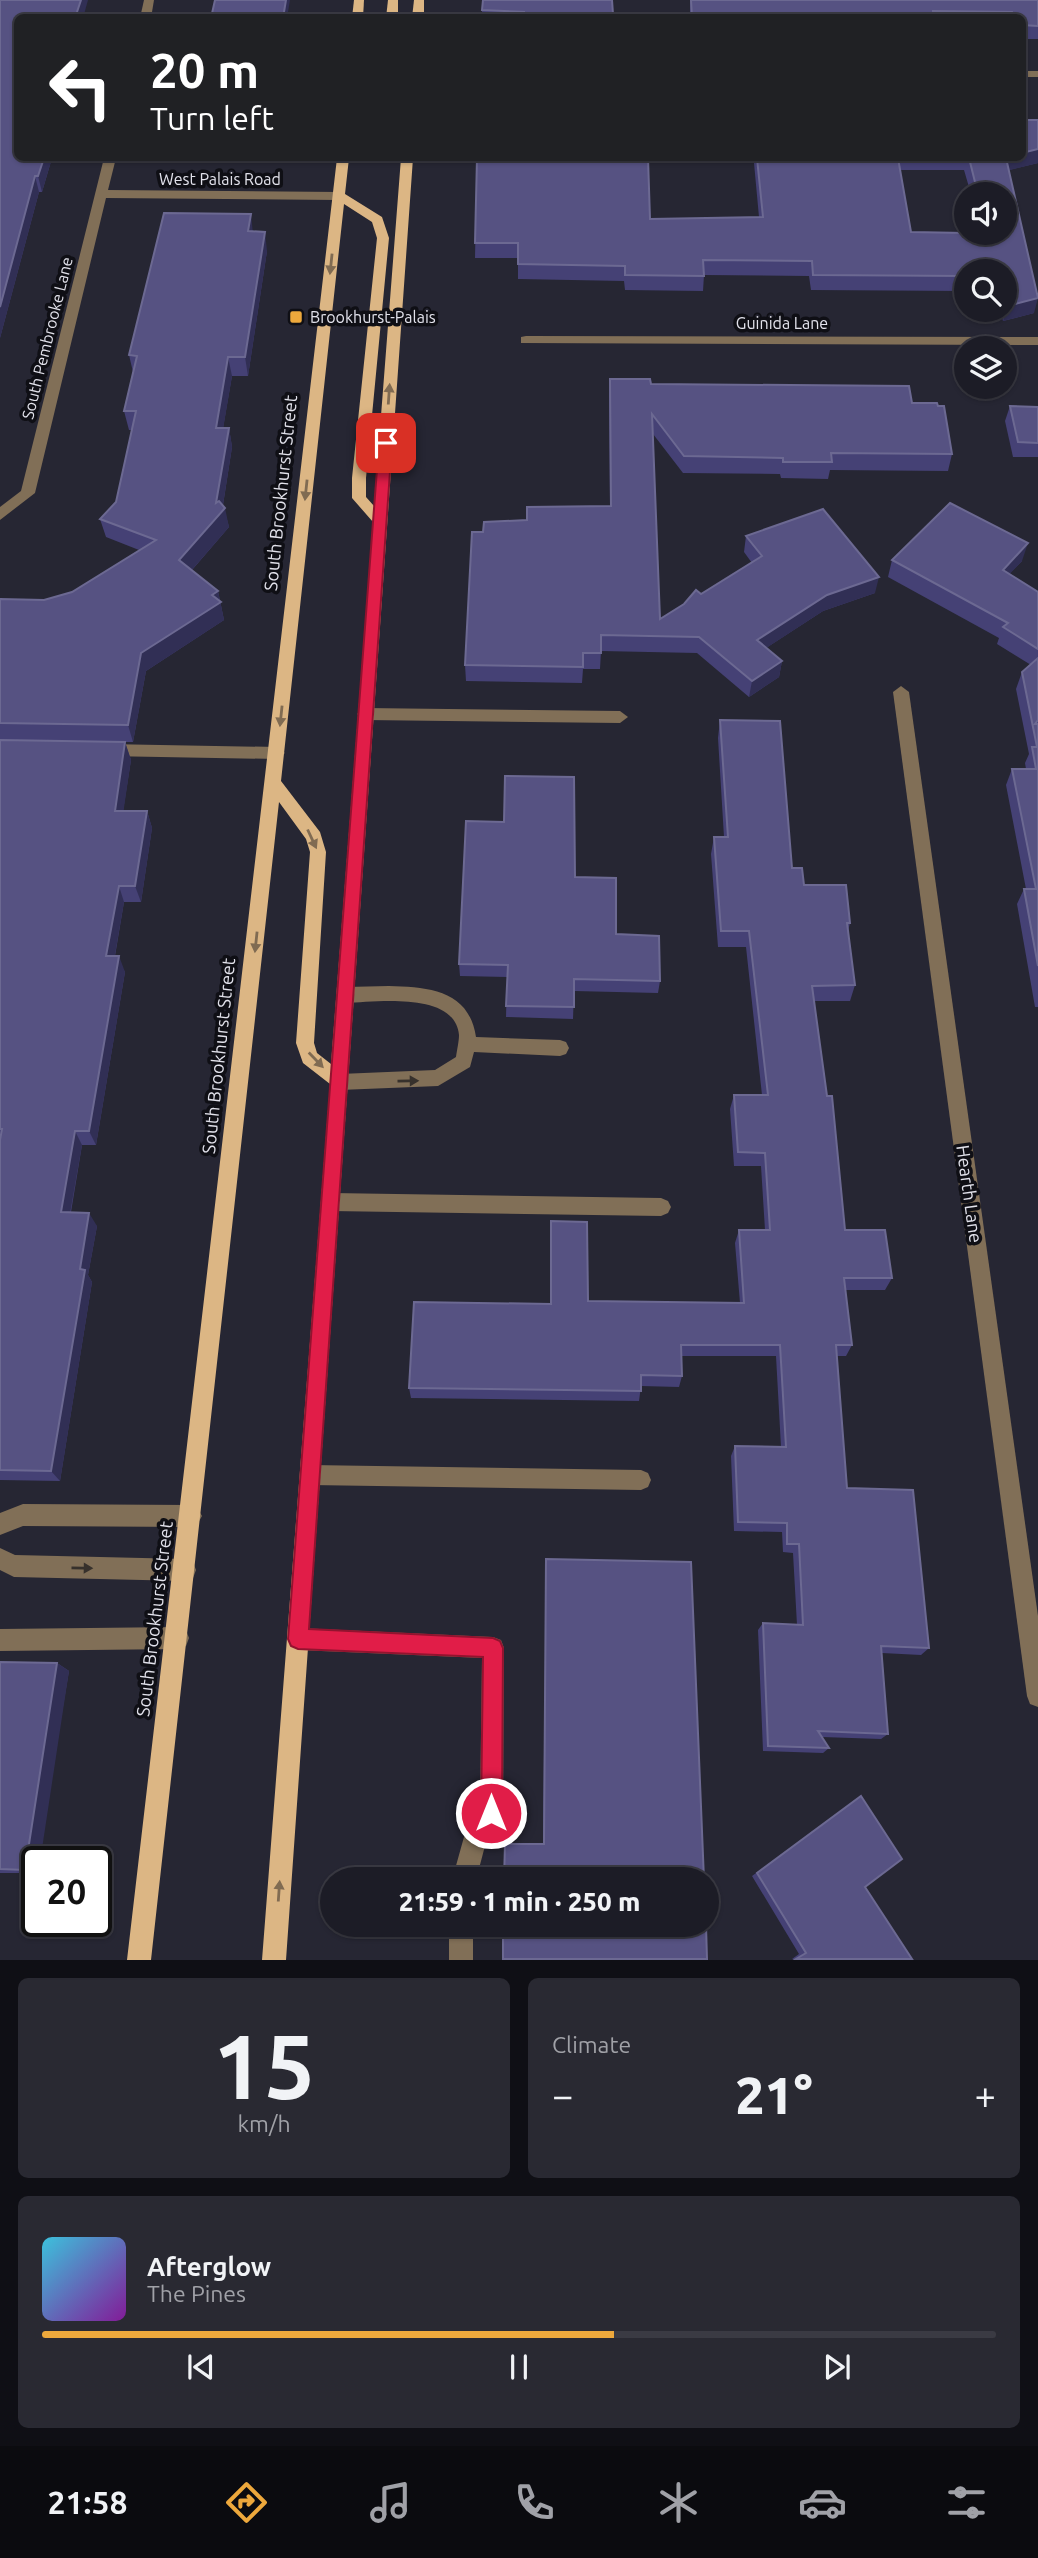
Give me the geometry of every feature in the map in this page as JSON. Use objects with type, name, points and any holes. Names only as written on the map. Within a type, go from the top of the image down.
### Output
[{"type":"main road","name":"South Brookhurst Street","points":[[139,1959],[178,1638],[343,161]]},
{"type":"main road","points":[[274,1959],[407,161]]},
{"type":"main road","points":[[339,196],[378,220],[383,238],[359,478],[359,498],[380,521]]},
{"type":"main road","points":[[274,783],[314,837],[318,852],[305,1043],[309,1057],[340,1082]]},
{"type":"street","name":"South Pembrooke Lane","points":[[0,515],[28,493],[109,161]]},
{"type":"street","name":"West Palais Road","points":[[100,194],[339,196]]},
{"type":"street","name":"Guinida Lane","points":[[526,340],[1038,341]]},
{"type":"street","name":"Hearth Lane","points":[[901,692],[1038,1696]]},
{"type":"street","points":[[365,714],[620,717]]},
{"type":"street","points":[[92,750],[277,753]]},
{"type":"street","points":[[340,1082],[438,1078],[464,1061],[468,1044],[468,1034],[461,1016],[439,997],[346,995]]},
{"type":"street","points":[[468,1044],[560,1048]]},
{"type":"street","points":[[331,1202],[661,1207]]},
{"type":"street","points":[[310,1475],[641,1480]]},
{"type":"street","points":[[0,1524],[23,1515],[191,1516]]},
{"type":"street","points":[[0,1559],[14,1566],[185,1570]]},
{"type":"street","points":[[0,1640],[178,1638]]},
{"type":"street","points":[[298,1639],[493,1648],[491,1813],[476,1837],[468,1867]]},
{"type":"street","points":[[461,1937],[461,1959]]},
{"type":"building","points":[[0,0],[81,0],[76,14],[14,14],[14,161],[43,161],[38,176],[35,176],[0,307]]},
{"type":"building","points":[[215,0],[286,0],[284,14],[212,14]]},
{"type":"building","points":[[483,0],[612,0],[613,14],[524,14],[482,10]]},
{"type":"building","points":[[691,0],[1038,0],[1038,26],[1026,25],[1026,14],[1012,12],[692,14]]},
{"type":"building","points":[[1026,120],[1038,120],[1038,149],[1026,152]]},
{"type":"building","points":[[477,161],[648,161],[650,219],[763,217],[757,161],[899,161],[911,232],[954,232],[954,245],[1017,245],[1017,206],[1038,298],[1017,303],[1017,259],[954,259],[954,276],[813,275],[812,261],[703,260],[704,276],[625,275],[625,266],[518,264],[518,243],[475,243]]},
{"type":"building","points":[[970,161],[1007,161],[1011,182],[975,182]]},
{"type":"building","points":[[164,213],[251,214],[248,231],[265,232],[245,357],[228,357],[216,428],[229,428],[216,503],[219,501],[225,508],[179,560],[218,591],[212,595],[221,602],[141,653],[128,725],[0,723],[0,599],[44,600],[72,592],[156,540],[100,519],[116,502],[136,411],[124,411],[137,356],[129,355]]},
{"type":"building","points":[[610,379],[650,379],[651,384],[909,386],[912,403],[937,403],[938,406],[944,406],[952,454],[831,453],[832,462],[684,456],[652,414],[660,619],[684,604],[696,590],[701,594],[762,556],[746,536],[823,509],[879,577],[827,595],[757,640],[782,661],[752,681],[699,637],[601,635],[601,653],[583,653],[583,667],[465,665],[472,532],[483,532],[484,522],[527,520],[527,507],[611,506]]},
{"type":"building","points":[[1010,406],[1038,407],[1038,443],[1018,442]]},
{"type":"building","points":[[950,503],[1028,543],[1003,570],[1038,592],[1038,649],[1003,627],[1008,623],[892,560]]},
{"type":"building","points":[[1038,658],[1038,720],[1035,724],[1038,724],[1038,966],[1024,889],[1036,889],[1012,769],[1036,769],[1032,747],[1037,747],[1022,672]]},
{"type":"building","points":[[720,720],[780,721],[792,868],[802,868],[804,885],[846,885],[850,923],[847,923],[855,985],[812,986],[827,1096],[832,1096],[845,1230],[885,1230],[892,1278],[844,1278],[852,1345],[836,1345],[847,1488],[913,1490],[929,1648],[881,1646],[888,1734],[818,1731],[829,1748],[768,1746],[763,1623],[803,1625],[799,1544],[787,1544],[787,1523],[738,1522],[735,1446],[786,1447],[780,1345],[681,1345],[682,1376],[641,1375],[641,1391],[409,1388],[414,1302],[551,1304],[551,1221],[587,1222],[588,1301],[744,1303],[739,1230],[770,1230],[765,1153],[738,1152],[734,1095],[768,1095],[749,931],[721,931],[714,837],[728,837]]},
{"type":"building","points":[[0,740],[125,742],[115,811],[147,811],[135,886],[119,886],[106,956],[119,956],[89,1131],[75,1131],[61,1212],[89,1213],[80,1269],[85,1270],[51,1471],[0,1470]]},
{"type":"building","points":[[505,776],[574,777],[575,877],[616,878],[616,934],[659,936],[660,981],[574,979],[574,1007],[506,1006],[508,965],[459,964],[466,821],[504,822]]},
{"type":"building","points":[[546,1559],[691,1562],[703,1867],[504,1867],[505,1844],[544,1844]]},
{"type":"building","points":[[0,1662],[57,1663],[29,1846],[21,1846],[21,1870],[0,1869]]},
{"type":"building","points":[[861,1796],[902,1859],[865,1887],[912,1959],[796,1959],[806,1953],[757,1873]]},
{"type":"building","points":[[503,1937],[706,1937],[707,1959],[503,1959]]},
{"type":"place","name":"Brookhurst-Palais","points":[[296,317]]},
{"type":"route","points":[[386,443],[298,1639],[493,1648],[491,1813]]}]
